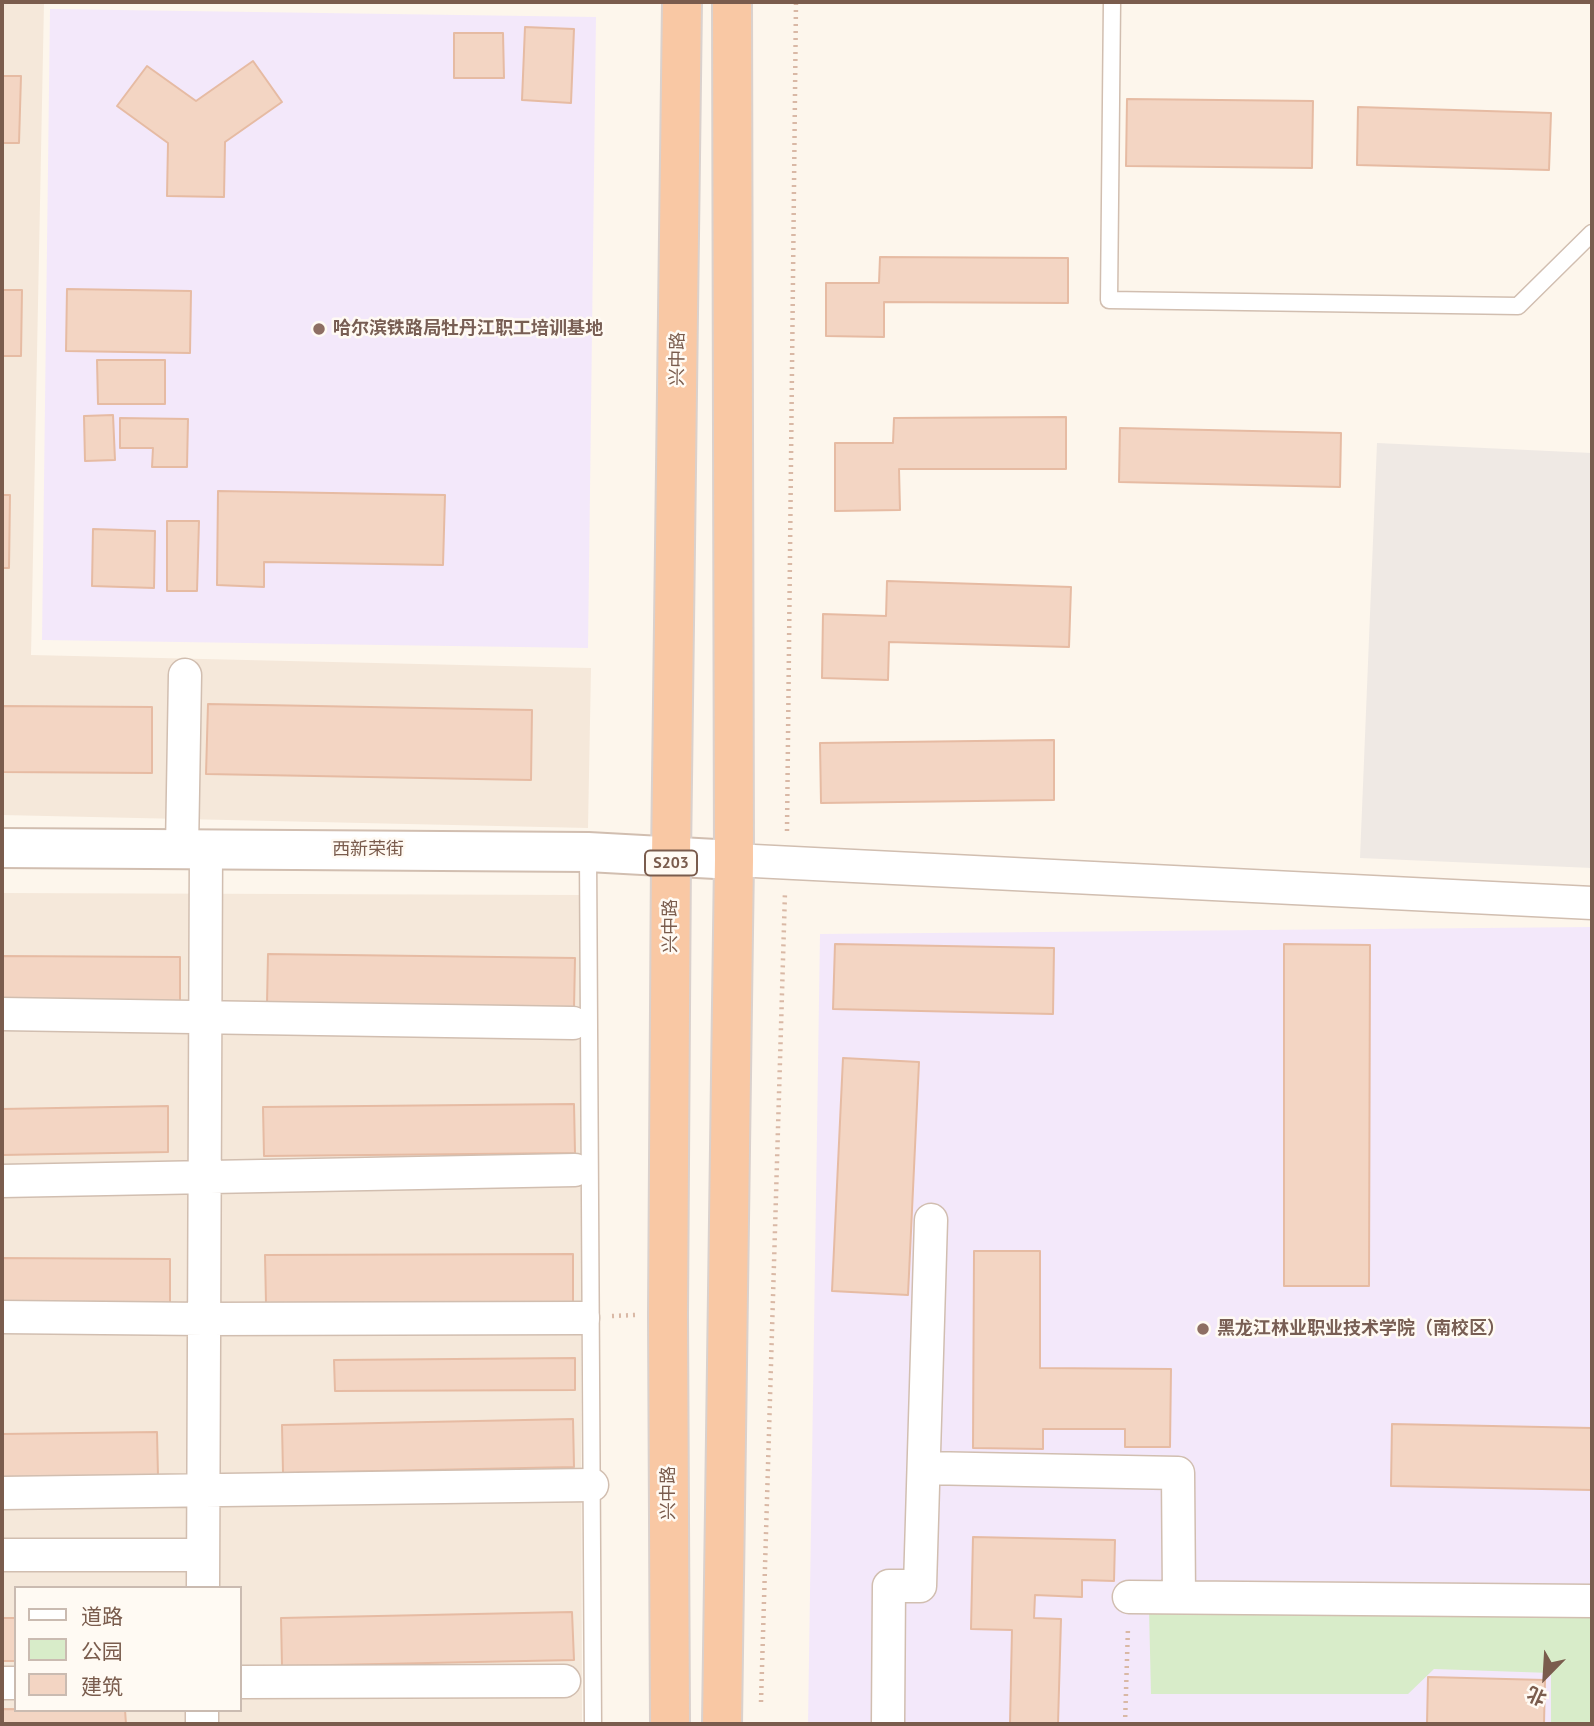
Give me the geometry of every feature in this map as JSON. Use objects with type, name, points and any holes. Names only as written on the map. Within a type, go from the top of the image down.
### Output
[{"type":"highway","name":"兴中路","points":[[670,1724],[668,1314],[671,857],[682,2]]},
{"type":"highway","points":[[722,1724],[734,860],[732,2]]},
{"type":"street","points":[[185,675],[205,1018],[203,1586]]},
{"type":"street","name":"西新荣街","points":[[2,848],[588,852],[734,860]]},
{"type":"street","points":[[734,860],[1592,903]]},
{"type":"street","points":[[2,1014],[573,1023]]},
{"type":"street","points":[[2,1181],[575,1170]]},
{"type":"street","points":[[888,1724],[889,1586],[920,1586],[931,1220]]},
{"type":"street","points":[[2,1317],[583,1318]]},
{"type":"street","points":[[924,1468],[1178,1473],[1179,1597]]},
{"type":"street","points":[[2,1493],[592,1485]]},
{"type":"street","points":[[2,1555],[203,1555]]},
{"type":"street","points":[[1129,1597],[1592,1601]]},
{"type":"street","points":[[242,1682],[564,1681]]},
{"type":"lane","points":[[1112,2],[1110,299],[1518,306],[1592,233]]},
{"type":"lane","points":[[588,852],[593,1724]]},
{"type":"path","points":[[583,1318],[668,1314]]},
{"type":"path","points":[[1125,1724],[1129,1597]]},
{"type":"shaded area","points":[[2,2],[44,2],[31,655],[591,668],[588,828],[2,815]]},
{"type":"shaded area","name":"哈尔滨铁路局牡丹江职工培训基地","points":[[50,9],[596,17],[588,648],[42,640]]},
{"type":"shaded area","points":[[1377,443],[1592,453],[1592,868],[1360,858]]},
{"type":"shaded area","points":[[2,893],[580,895],[582,1724],[2,1724]]},
{"type":"shaded area","name":"黑龙江林业职业技术学院（南校区）","points":[[1592,927],[1592,1724],[808,1724],[820,934]]},
{"type":"green space","points":[[1149,1609],[1592,1617],[1592,1724],[1551,1724],[1551,1673],[1434,1669],[1408,1694],[1151,1694]]},
{"type":"building","points":[[525,27],[574,29],[571,103],[522,100]]},
{"type":"building","points":[[454,33],[503,33],[504,78],[454,78]]},
{"type":"building","points":[[253,61],[282,102],[225,142],[224,197],[167,196],[168,143],[117,106],[147,66],[196,101]]},
{"type":"building","points":[[2,76],[21,76],[19,143],[2,143]]},
{"type":"building","points":[[1127,99],[1313,101],[1312,168],[1126,166]]},
{"type":"building","points":[[1358,107],[1551,113],[1549,170],[1357,165]]},
{"type":"building","points":[[880,257],[1068,258],[1068,303],[884,302],[884,337],[826,336],[826,283],[879,283]]},
{"type":"building","points":[[67,289],[191,291],[190,353],[66,351]]},
{"type":"building","points":[[2,290],[22,290],[21,356],[2,356]]},
{"type":"building","points":[[97,360],[165,360],[165,404],[98,404]]},
{"type":"building","points":[[113,415],[115,460],[85,461],[84,416]]},
{"type":"building","points":[[1066,417],[1066,469],[899,469],[900,510],[835,511],[835,443],[893,443],[894,418]]},
{"type":"building","points":[[120,418],[188,419],[187,467],[152,467],[153,448],[120,448]]},
{"type":"building","points":[[1120,428],[1341,433],[1340,487],[1119,482]]},
{"type":"building","points":[[218,491],[445,495],[443,565],[264,562],[264,587],[217,585]]},
{"type":"building","points":[[2,495],[10,495],[9,568],[2,568]]},
{"type":"building","points":[[167,521],[199,521],[197,591],[167,591]]},
{"type":"building","points":[[93,529],[155,531],[154,588],[92,586]]},
{"type":"building","points":[[887,581],[1071,587],[1069,647],[889,642],[888,680],[822,678],[823,614],[886,616]]},
{"type":"building","points":[[208,704],[532,710],[531,780],[206,774]]},
{"type":"building","points":[[2,706],[152,707],[152,773],[2,772]]},
{"type":"building","points":[[1054,740],[1054,800],[821,803],[820,743]]},
{"type":"building","points":[[835,944],[1054,948],[1053,1014],[833,1009]]},
{"type":"building","points":[[1284,944],[1370,945],[1369,1286],[1284,1286]]},
{"type":"building","points":[[268,954],[575,958],[574,1008],[267,1004]]},
{"type":"building","points":[[2,956],[180,957],[180,1002],[2,1002]]},
{"type":"building","points":[[843,1058],[919,1062],[908,1295],[832,1291]]},
{"type":"building","points":[[574,1104],[575,1153],[264,1156],[263,1107]]},
{"type":"building","points":[[168,1106],[168,1152],[2,1155],[2,1109]]},
{"type":"building","points":[[974,1251],[1040,1251],[1040,1368],[1171,1369],[1170,1447],[1125,1447],[1125,1429],[1043,1429],[1043,1449],[973,1448]]},
{"type":"building","points":[[573,1254],[573,1302],[266,1303],[265,1255]]},
{"type":"building","points":[[2,1258],[170,1259],[170,1303],[2,1303]]},
{"type":"building","points":[[575,1358],[575,1390],[335,1391],[334,1360]]},
{"type":"building","points":[[573,1419],[574,1467],[283,1473],[282,1425]]},
{"type":"building","points":[[1392,1424],[1592,1428],[1592,1490],[1391,1486]]},
{"type":"building","points":[[157,1432],[158,1476],[2,1478],[2,1434]]},
{"type":"building","points":[[973,1537],[1115,1540],[1114,1581],[1082,1580],[1082,1597],[1035,1595],[1034,1618],[1061,1619],[1058,1724],[1010,1724],[1012,1630],[971,1629]]},
{"type":"building","points":[[572,1612],[574,1660],[282,1666],[281,1618]]},
{"type":"building","points":[[2,1618],[14,1618],[14,1661],[2,1661]]},
{"type":"building","points":[[1428,1677],[1545,1680],[1544,1724],[1427,1724]]},
{"type":"building","points":[[2,1709],[14,1709],[14,1712],[125,1712],[126,1724],[2,1724]]},
{"type":"place","name":"哈尔滨铁路局牡丹江职工培训基地","points":[[319,329]]},
{"type":"place","name":"黑龙江林业职业技术学院（南校区）","points":[[1203,1329]]}]
